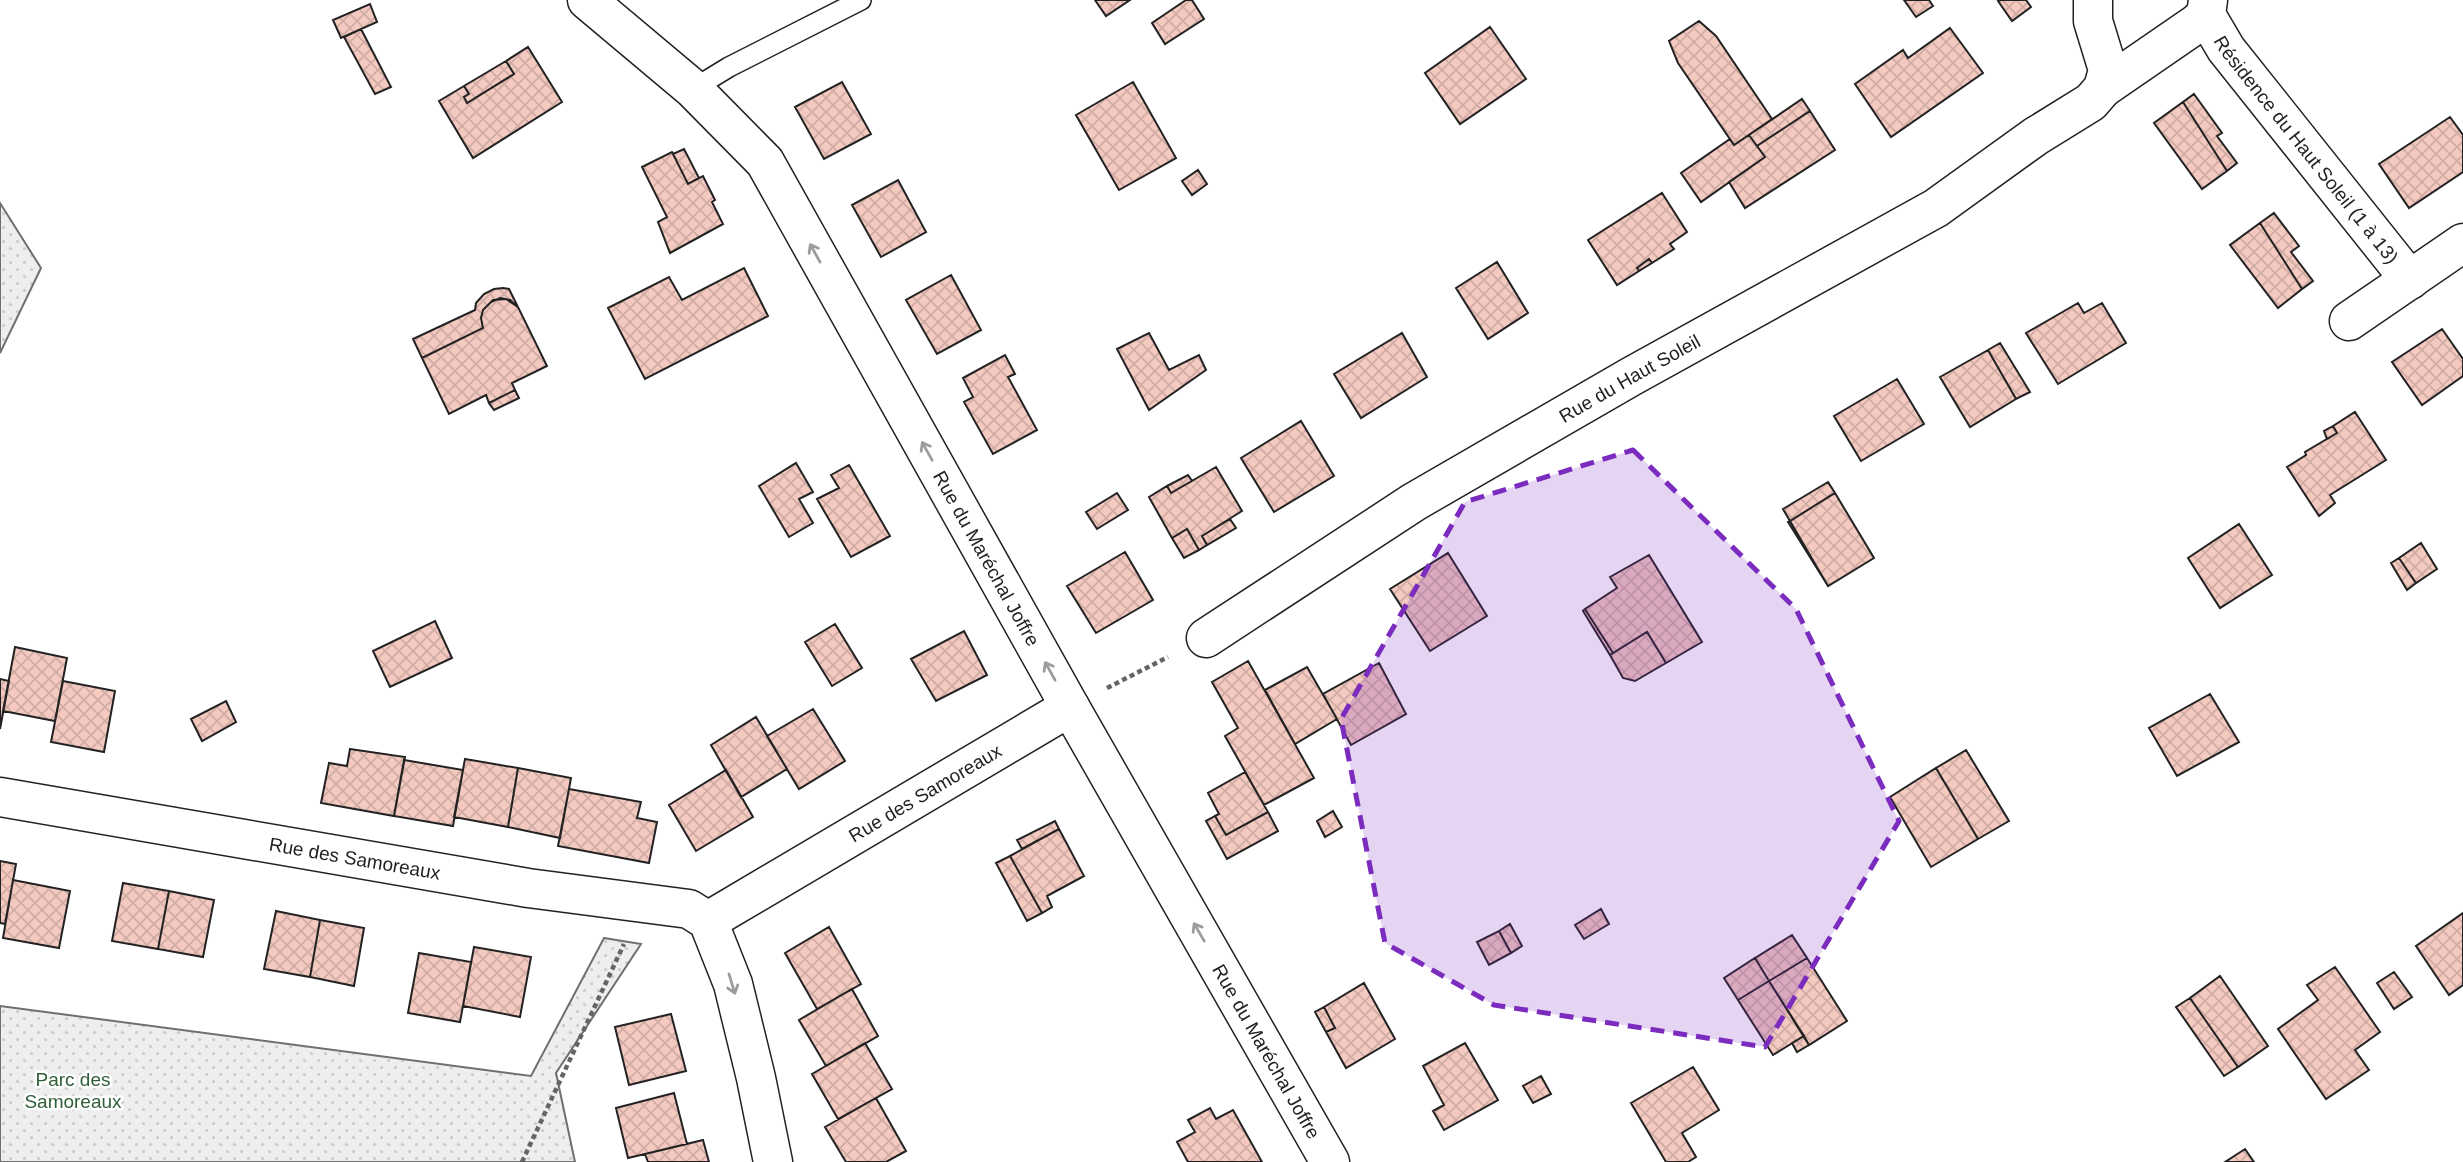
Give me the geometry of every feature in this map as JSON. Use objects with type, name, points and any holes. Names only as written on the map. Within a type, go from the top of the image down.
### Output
[{"type":"street","name":"Rue du Maréchal Joffre","points":[[587,0],[693,89],[765,162],[1070,707],[1330,1162]]},
{"type":"street","points":[[2093,0],[2093,21],[2108,70],[2103,88]]},
{"type":"street","points":[[2103,88],[2207,8]]},
{"type":"street","name":"Résidence du Haut Soleil (1 à 13)","points":[[2207,8],[2226,49],[2410,280]]},
{"type":"street","name":"Rue du Haut Soleil","points":[[1206,638],[1414,502],[1632,376],[1936,208],[2036,136],[2091,102],[2103,88]]},
{"type":"street","points":[[2349,321],[2463,243]]},
{"type":"street","name":"Rue des Samoreaux","points":[[0,797],[528,888],[689,909],[708,920],[1070,707]]},
{"type":"street","points":[[708,920],[733,984],[773,1162]]},
{"type":"lane","points":[[693,89],[729,67],[861,0]]},
{"type":"path","points":[[1070,707],[1206,638]]},
{"type":"path","points":[[522,1162],[625,941]]},
{"type":"highlighted area","points":[[1633,450],[1796,609],[1899,821],[1765,1047],[1494,1005],[1385,943],[1341,719],[1465,502]]},
{"type":"green space","points":[[0,203],[41,268],[0,353]]},
{"type":"green space","name":"Parc des Samoreaux","points":[[604,938],[641,944],[556,1073],[575,1162],[0,1162],[0,1006],[531,1076]]},
{"type":"building","points":[[1095,0],[1130,0],[1106,16]]},
{"type":"building","points":[[1186,0],[1192,0],[1204,19],[1165,44],[1152,23]]},
{"type":"building","points":[[1904,0],[1929,0],[1933,6],[1916,17]]},
{"type":"building","points":[[2026,0],[2031,7],[2012,21],[1998,1]]},
{"type":"building","points":[[370,4],[377,22],[341,38],[333,20]]},
{"type":"building","points":[[1699,21],[1716,36],[1772,119],[1734,145],[1678,63],[1669,41]]},
{"type":"building","points":[[1490,27],[1526,79],[1460,124],[1425,73]]},
{"type":"building","points":[[1950,28],[1983,73],[1891,137],[1855,84],[1903,50],[1908,58]]},
{"type":"building","points":[[361,29],[391,87],[375,94],[344,37]]},
{"type":"building","points":[[528,47],[562,102],[473,158],[439,101],[464,86],[469,94],[464,97],[467,103],[514,74],[506,61]]},
{"type":"building","points":[[506,61],[514,74],[467,103],[464,97],[469,94],[464,86]]},
{"type":"building","points":[[842,82],[871,134],[824,159],[795,107]]},
{"type":"building","points":[[1133,82],[1176,158],[1119,190],[1076,115]]},
{"type":"building","points":[[2194,94],[2222,133],[2217,136],[2237,163],[2227,171],[2183,102]]},
{"type":"building","points":[[1802,99],[1810,111],[1757,146],[1749,135]]},
{"type":"building","points":[[2183,102],[2227,171],[2202,189],[2154,123]]},
{"type":"building","points":[[1810,111],[1835,150],[1745,208],[1729,182],[1765,157],[1757,146]]},
{"type":"building","points":[[2450,117],[2463,135],[2463,172],[2409,208],[2379,164]]},
{"type":"building","points":[[1749,135],[1765,157],[1701,202],[1681,173],[1730,139],[1734,145]]},
{"type":"building","points":[[684,149],[699,178],[688,184],[673,154]]},
{"type":"building","points":[[672,152],[688,184],[703,176],[723,224],[670,253],[658,222],[667,217],[642,167]]},
{"type":"building","points":[[1198,170],[1207,184],[1192,195],[1182,181]]},
{"type":"building","points":[[898,180],[926,232],[881,257],[852,205]]},
{"type":"building","points":[[1662,193],[1687,232],[1670,244],[1674,249],[1652,263],[1649,259],[1637,268],[1639,271],[1617,285],[1588,240]]},
{"type":"building","points":[[2274,213],[2299,246],[2291,252],[2313,281],[2302,289],[2260,223]]},
{"type":"building","points":[[2260,223],[2302,289],[2278,308],[2230,245]]},
{"type":"building","points":[[1649,259],[1652,263],[1639,271],[1637,268]]},
{"type":"building","points":[[1497,262],[1528,313],[1488,339],[1456,288]]},
{"type":"building","points":[[744,268],[768,316],[645,379],[608,308],[669,277],[682,300]]},
{"type":"building","points":[[951,275],[981,330],[937,354],[906,300]]},
{"type":"building","points":[[503,288],[509,289],[518,307],[506,299],[493,300],[483,310],[483,328],[422,358],[413,339],[475,310],[476,303],[484,294]]},
{"type":"building","points":[[500,298],[510,300],[518,307],[547,366],[512,383],[515,390],[489,403],[486,395],[449,414],[422,358],[483,328],[483,310]]},
{"type":"building","points":[[2078,303],[2084,313],[2102,303],[2126,343],[2058,384],[2026,333]]},
{"type":"building","points":[[2442,329],[2463,359],[2463,376],[2422,405],[2392,362]]},
{"type":"building","points":[[1149,333],[1169,370],[1199,355],[1206,370],[1149,410],[1117,349]]},
{"type":"building","points":[[1402,333],[1427,377],[1361,418],[1334,374]]},
{"type":"building","points":[[2000,343],[2030,392],[2016,399],[1988,350]]},
{"type":"building","points":[[1988,350],[2016,399],[1970,427],[1940,377]]},
{"type":"building","points":[[1005,355],[1015,374],[1008,377],[1037,430],[993,454],[964,402],[973,397],[963,378]]},
{"type":"building","points":[[1897,379],[1924,424],[1861,461],[1834,416]]},
{"type":"building","points":[[515,390],[519,398],[494,410],[489,403]]},
{"type":"building","points":[[2355,412],[2386,460],[2330,495],[2335,503],[2319,516],[2287,467],[2306,455],[2305,452],[2337,433],[2333,426]]},
{"type":"building","points":[[1301,421],[1334,476],[1274,512],[1241,458]]},
{"type":"building","points":[[2333,426],[2337,433],[2327,439],[2324,431]]},
{"type":"building","points":[[796,463],[813,492],[799,499],[813,523],[789,537],[759,486]]},
{"type":"building","points":[[849,465],[890,536],[851,557],[817,499],[839,488],[831,475]]},
{"type":"building","points":[[1216,467],[1242,511],[1202,536],[1207,545],[1199,550],[1187,529],[1172,538],[1149,497],[1167,486],[1171,493]]},
{"type":"building","points":[[1188,475],[1192,481],[1171,493],[1167,486]]},
{"type":"building","points":[[1828,482],[1835,493],[1790,521],[1783,509]]},
{"type":"building","points":[[1117,493],[1128,510],[1097,529],[1086,512]]},
{"type":"building","points":[[1835,493],[1874,558],[1828,586],[1790,521]]},
{"type":"building","points":[[1230,519],[1236,528],[1207,545],[1202,536]]},
{"type":"building","points":[[1790,521],[1828,586],[1788,522]]},
{"type":"building","points":[[2239,524],[2272,575],[2220,608],[2188,558]]},
{"type":"building","points":[[1187,529],[1199,550],[1184,558],[1172,538]]},
{"type":"building","points":[[2421,543],[2437,569],[2416,583],[2399,558]]},
{"type":"building","points":[[1125,552],[1153,600],[1096,633],[1067,586]]},
{"type":"building","points":[[1448,553],[1487,616],[1430,651],[1390,589]]},
{"type":"building","points":[[1649,555],[1702,642],[1666,663],[1647,632],[1613,653],[1585,609],[1617,588],[1610,577]]},
{"type":"building","points":[[2399,558],[2416,583],[2407,590],[2391,563]]},
{"type":"building","points":[[1585,609],[1613,653],[1610,655],[1583,611]]},
{"type":"building","points":[[435,621],[452,658],[390,687],[373,651]]},
{"type":"building","points":[[835,624],[862,668],[832,686],[805,642]]},
{"type":"building","points":[[964,631],[987,675],[936,701],[911,659]]},
{"type":"building","points":[[1647,632],[1666,663],[1635,681],[1623,678],[1610,655]]},
{"type":"building","points":[[15,647],[67,658],[55,721],[3,711]]},
{"type":"building","points":[[1248,661],[1314,778],[1264,805],[1225,736],[1238,728],[1212,682]]},
{"type":"building","points":[[1379,663],[1406,714],[1351,745],[1323,694]]},
{"type":"building","points":[[1307,667],[1337,719],[1295,744],[1265,690]]},
{"type":"building","points":[[0,679],[9,681],[0,729]]},
{"type":"building","points":[[63,681],[115,691],[104,752],[51,742]]},
{"type":"building","points":[[2210,694],[2239,742],[2177,776],[2149,728]]},
{"type":"building","points":[[226,701],[236,722],[202,741],[191,719]]},
{"type":"building","points":[[813,709],[845,761],[799,789],[767,736]]},
{"type":"building","points":[[756,717],[787,769],[741,797],[711,745]]},
{"type":"building","points":[[350,749],[405,757],[394,816],[321,803],[329,763],[347,766]]},
{"type":"building","points":[[1966,750],[2009,821],[1978,839],[1936,768]]},
{"type":"building","points":[[465,759],[518,768],[508,827],[454,817]]},
{"type":"building","points":[[404,760],[463,770],[453,826],[394,816]]},
{"type":"building","points":[[518,768],[571,778],[560,838],[508,827]]},
{"type":"building","points":[[1936,768],[1978,839],[1931,867],[1890,797]]},
{"type":"building","points":[[726,770],[753,817],[696,851],[669,805]]},
{"type":"building","points":[[1245,772],[1268,812],[1226,835],[1215,816],[1219,814],[1208,793]]},
{"type":"building","points":[[569,789],[641,802],[637,818],[657,822],[649,863],[558,846]]},
{"type":"building","points":[[1333,811],[1342,827],[1325,837],[1317,821]]},
{"type":"building","points":[[1268,812],[1278,831],[1227,859],[1206,821],[1215,816],[1226,835]]},
{"type":"building","points":[[1055,821],[1059,829],[1022,849],[1017,840]]},
{"type":"building","points":[[1059,829],[1084,876],[1047,896],[1052,907],[1042,913],[1010,856]]},
{"type":"building","points":[[1010,856],[1042,913],[1027,921],[996,863]]},
{"type":"building","points":[[0,861],[16,864],[5,924],[0,923]]},
{"type":"building","points":[[13,880],[70,891],[59,948],[3,938]]},
{"type":"building","points":[[123,883],[169,891],[158,949],[112,941]]},
{"type":"building","points":[[169,891],[214,900],[203,957],[158,949]]},
{"type":"building","points":[[1601,909],[1609,924],[1584,939],[1575,925]]},
{"type":"building","points":[[276,911],[320,920],[310,977],[264,969]]},
{"type":"building","points":[[2463,913],[2463,985],[2449,995],[2416,946]]},
{"type":"building","points":[[320,920],[364,928],[354,986],[310,977]]},
{"type":"building","points":[[1510,924],[1522,946],[1511,953],[1499,931]]},
{"type":"building","points":[[829,927],[861,984],[817,1009],[785,953]]},
{"type":"building","points":[[1499,931],[1511,953],[1489,965],[1477,942]]},
{"type":"building","points":[[1792,935],[1807,958],[1769,981],[1755,958]]},
{"type":"building","points":[[474,947],[531,957],[520,1017],[463,1006]]},
{"type":"building","points":[[419,953],[471,962],[460,1022],[408,1013]]},
{"type":"building","points":[[1755,958],[1769,981],[1738,1000],[1724,978]]},
{"type":"building","points":[[1807,958],[1847,1021],[1809,1045],[1769,981]]},
{"type":"building","points":[[2335,967],[2380,1032],[2355,1050],[2369,1070],[2326,1099],[2278,1029],[2318,1000],[2307,985]]},
{"type":"building","points":[[2394,972],[2412,997],[2394,1009],[2377,983]]},
{"type":"building","points":[[2220,976],[2268,1046],[2238,1067],[2190,998]]},
{"type":"building","points":[[1769,981],[1804,1036],[1773,1055],[1738,1000]]},
{"type":"building","points":[[1364,983],[1395,1039],[1346,1068],[1326,1032],[1335,1028],[1324,1007]]},
{"type":"building","points":[[852,989],[878,1036],[826,1066],[799,1020]]},
{"type":"building","points":[[2190,998],[2238,1067],[2224,1076],[2176,1007]]},
{"type":"building","points":[[1324,1007],[1335,1028],[1326,1032],[1315,1012]]},
{"type":"building","points":[[671,1014],[686,1071],[629,1085],[615,1027]]},
{"type":"building","points":[[1804,1036],[1809,1045],[1797,1052],[1792,1043]]},
{"type":"building","points":[[865,1043],[892,1089],[838,1119],[812,1074]]},
{"type":"building","points":[[1465,1043],[1498,1100],[1444,1130],[1433,1111],[1444,1105],[1423,1066]]},
{"type":"building","points":[[1693,1067],[1719,1110],[1682,1133],[1696,1157],[1688,1162],[1666,1162],[1631,1103]]},
{"type":"building","points":[[1541,1076],[1551,1094],[1533,1103],[1523,1086]]},
{"type":"building","points":[[674,1093],[687,1144],[628,1158],[616,1108]]},
{"type":"building","points":[[876,1098],[906,1151],[886,1162],[846,1162],[825,1127]]},
{"type":"building","points":[[1210,1108],[1216,1119],[1233,1110],[1262,1162],[1188,1162],[1177,1142],[1195,1132],[1188,1120]]},
{"type":"building","points":[[703,1140],[709,1162],[648,1162],[645,1154]]},
{"type":"building","points":[[2245,1149],[2254,1162],[2225,1162]]}]
